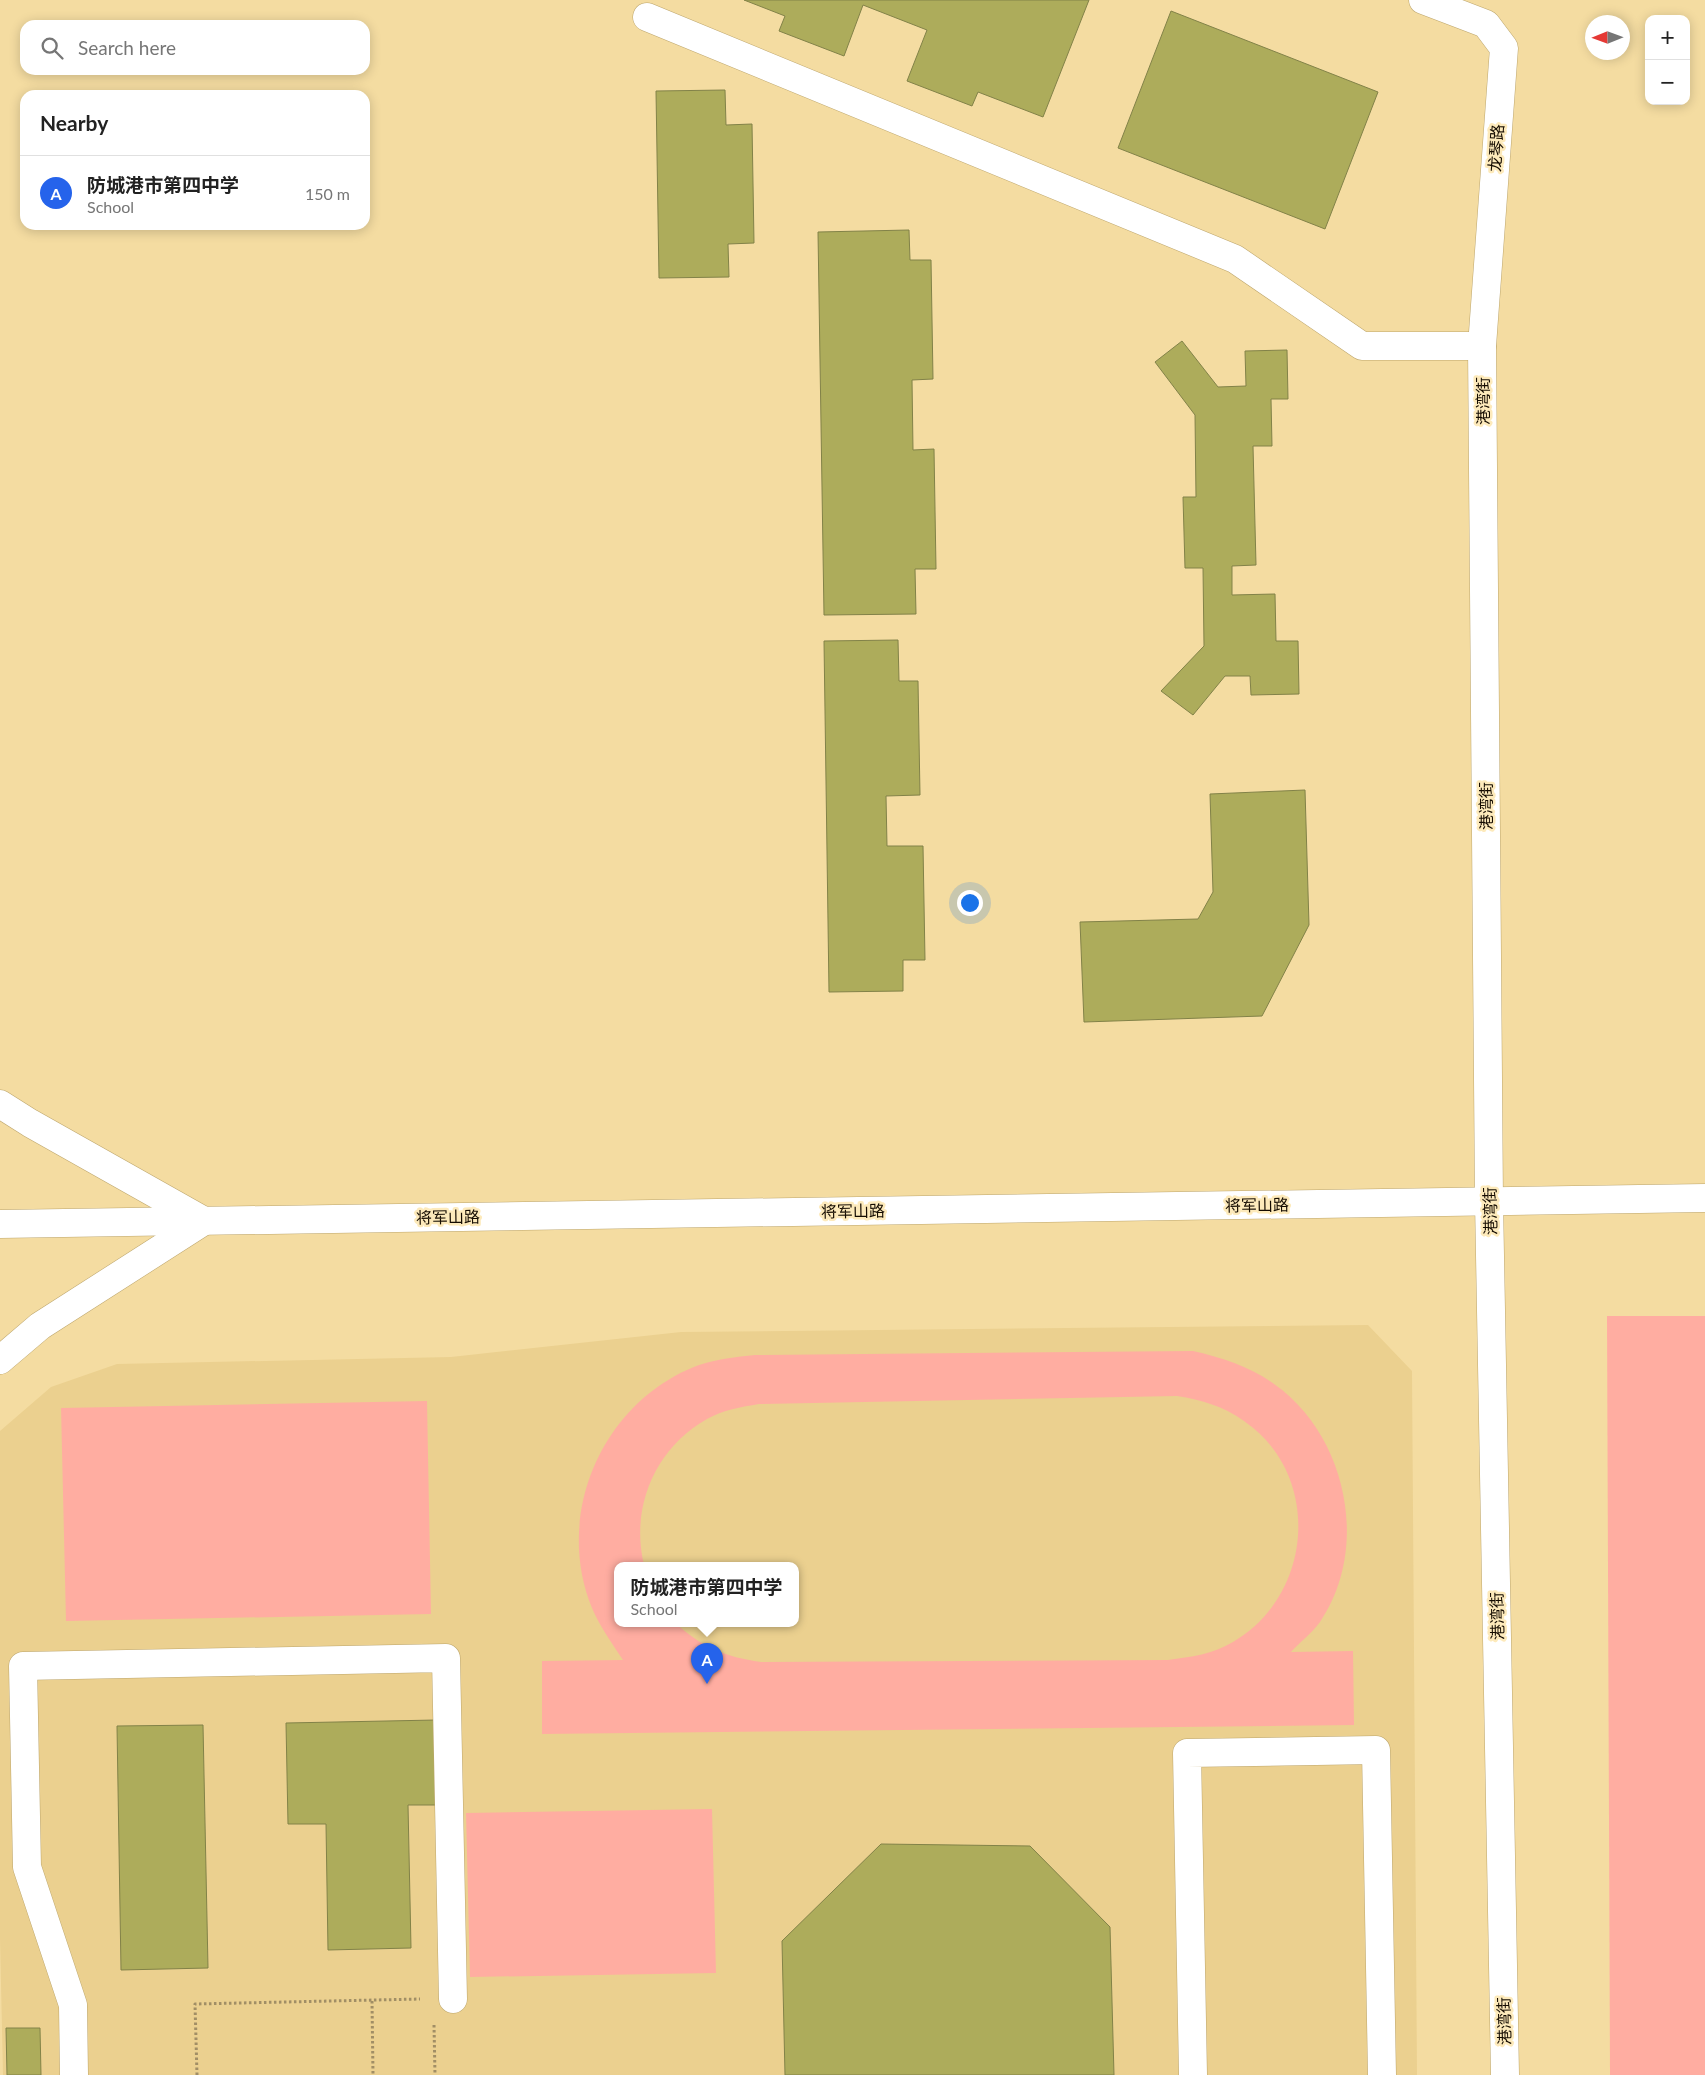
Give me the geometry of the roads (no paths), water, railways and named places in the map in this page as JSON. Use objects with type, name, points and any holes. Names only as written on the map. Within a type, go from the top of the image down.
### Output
[{"type":"street","name":"龙琴路","points":[[1423,0],[1486,24],[1504,48],[1482,346]]},
{"type":"street","points":[[647,17],[1235,259],[1362,346],[1482,346]]},
{"type":"street","name":"港湾街","points":[[1482,346],[1489,1201],[1505,2075]]},
{"type":"street","points":[[0,1104],[30,1123],[204,1221],[40,1326],[0,1360]]},
{"type":"street","name":"将军山路","points":[[0,1224],[1705,1198]]},
{"type":"street","points":[[74,2075],[73,2005],[27,1867],[23,1666],[446,1658],[439,1999]]},
{"type":"street","points":[[1193,2075],[1187,1753],[1376,1750],[1382,2075]]},
{"type":"place","name":"防城港市第四中学","points":[[707,1684]]}]
